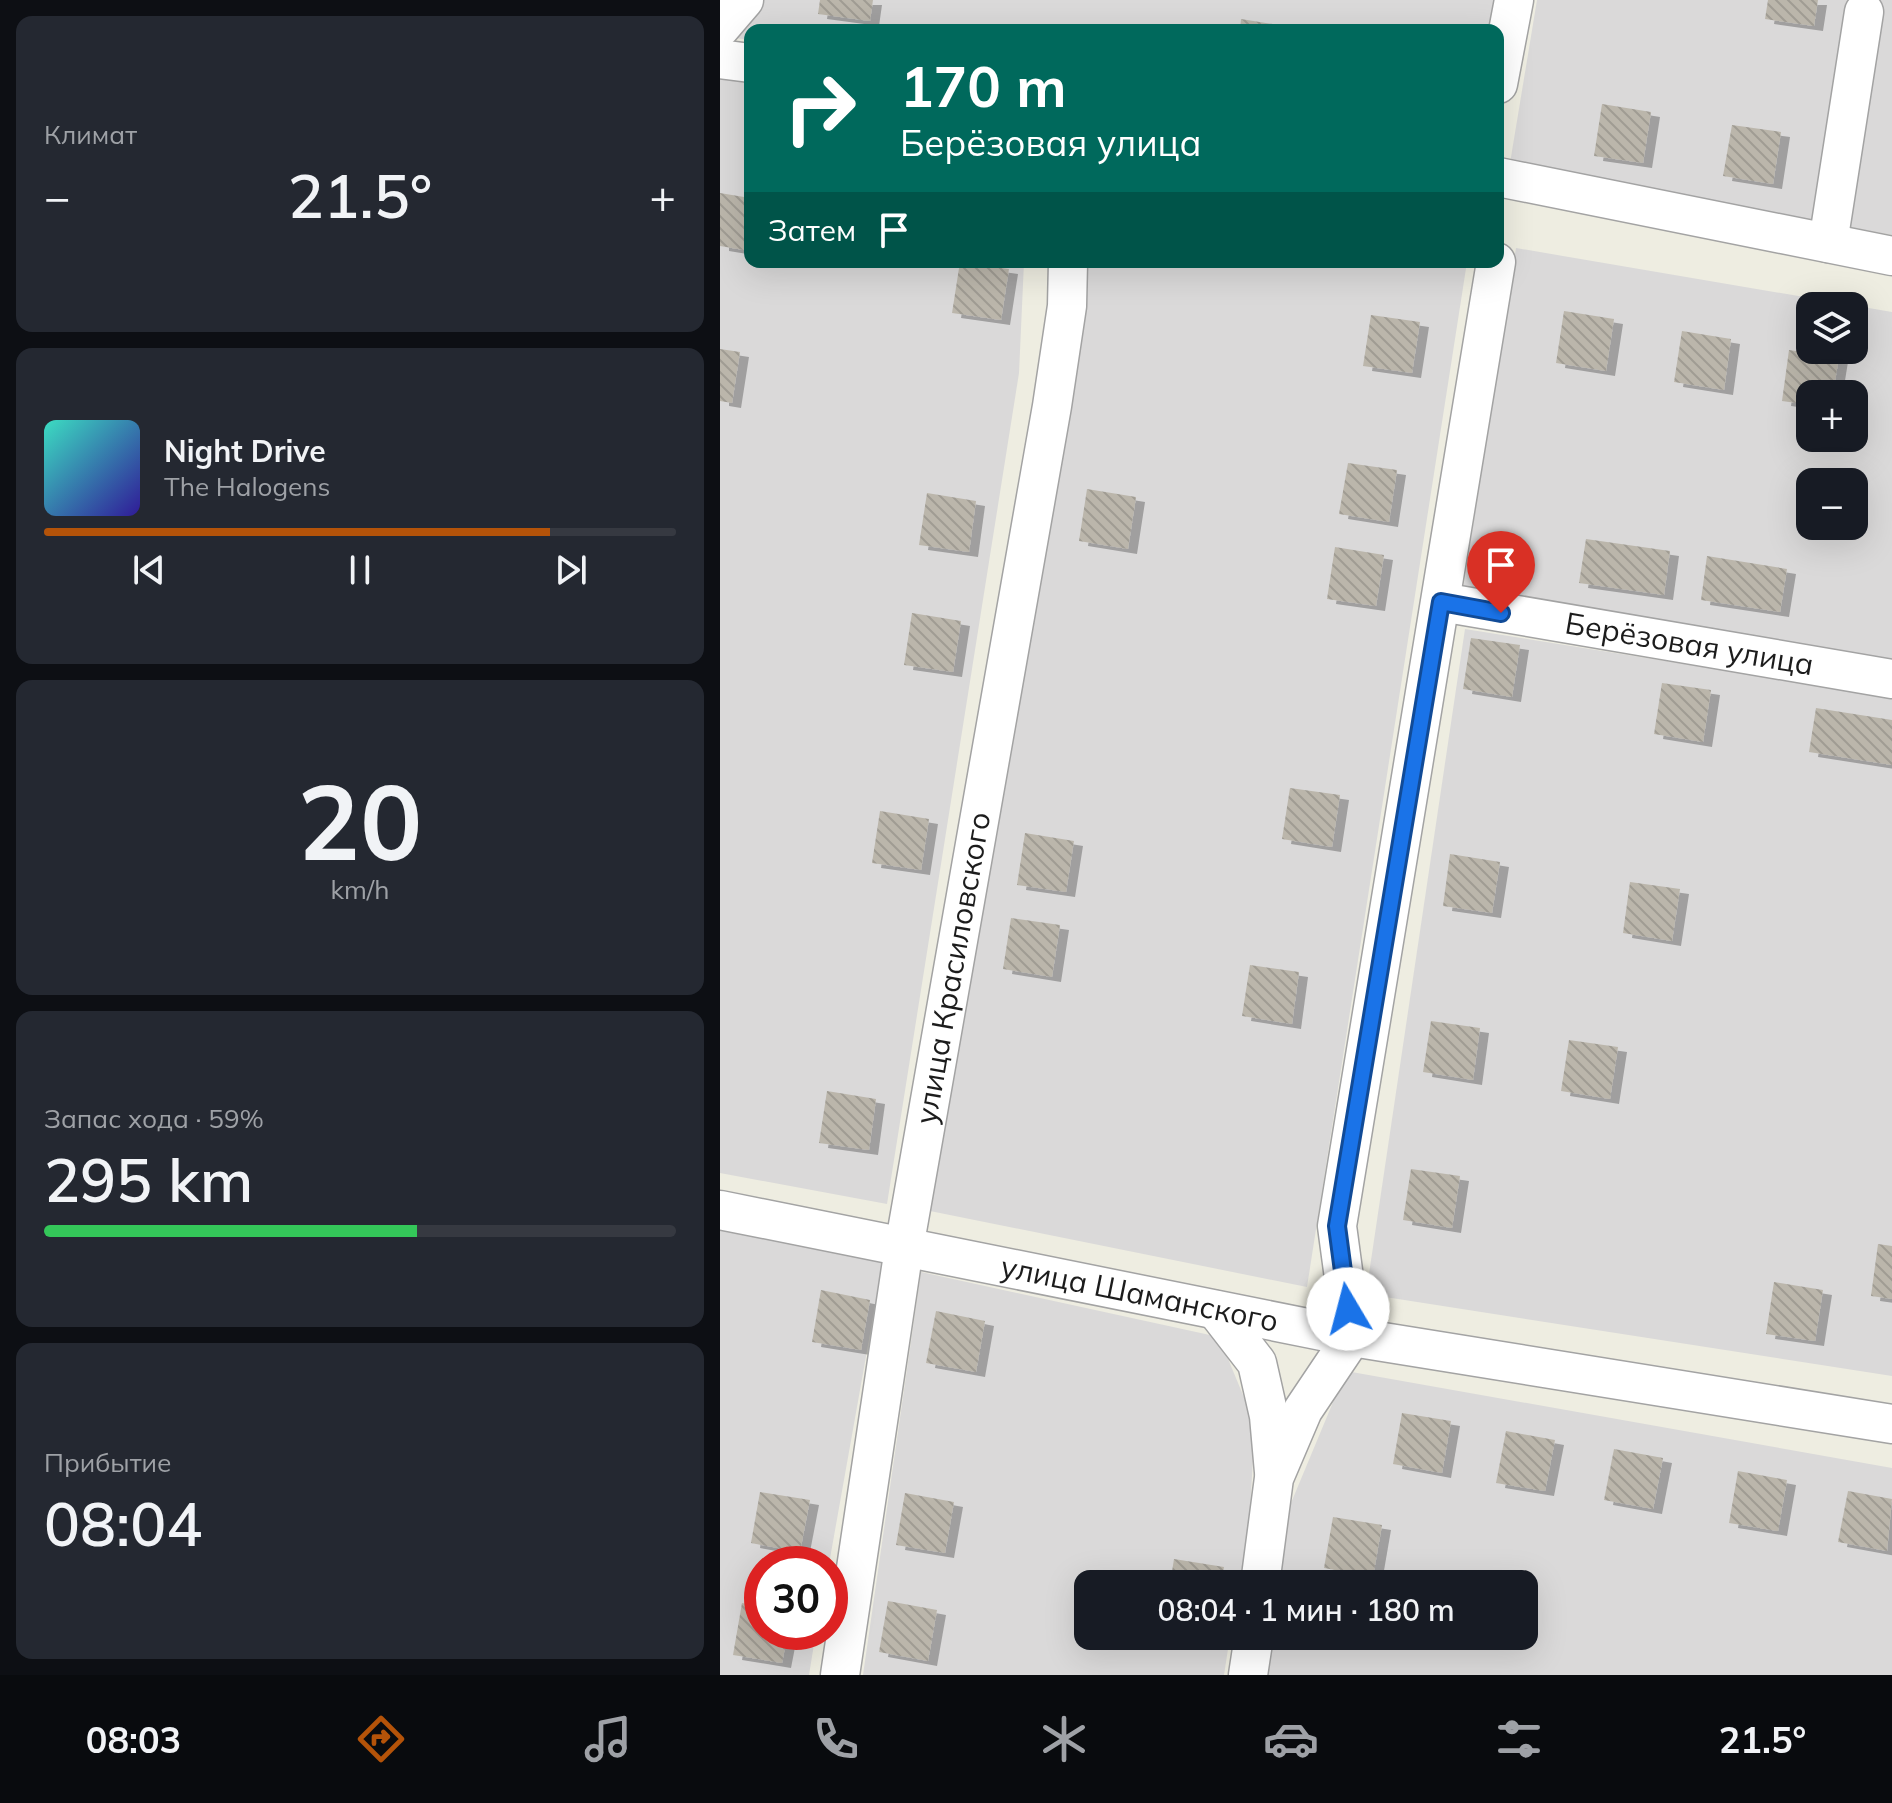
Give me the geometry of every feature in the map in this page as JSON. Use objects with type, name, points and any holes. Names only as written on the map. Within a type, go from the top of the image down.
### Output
[{"type":"street","points":[[720,28],[744,0]]},
{"type":"street","points":[[1504,52],[1514,0]]},
{"type":"street","points":[[1828,243],[1864,12]]},
{"type":"street","points":[[720,59],[744,62]]},
{"type":"street","points":[[1504,178],[1892,256]]},
{"type":"street","name":"улица Красиловского","points":[[840,1675],[904,1248],[1052,406],[1067,306],[1068,268]]},
{"type":"street","points":[[1274,1478],[1303,1410],[1352,1337],[1337,1226],[1495,268]]},
{"type":"street","name":"Берёзовая улица","points":[[1441,602],[1892,679]]},
{"type":"street","name":"улица Шаманского","points":[[720,1210],[1352,1337],[1892,1424]]},
{"type":"street","points":[[1216,1310],[1257,1363],[1269,1416],[1274,1478],[1262,1570]]},
{"type":"street","points":[[1248,1675],[1252,1650]]},
{"type":"shaded area","points":[[720,0],[1498,0],[1493,24],[744,24],[744,39],[720,36]]},
{"type":"shaded area","points":[[1537,0],[1892,0],[1892,235],[1510,163]]},
{"type":"shaded area","points":[[720,71],[744,74],[744,268],[1024,268],[1019,373],[887,1204],[720,1173]]},
{"type":"shaded area","points":[[1516,248],[1796,296],[1796,364],[1868,364],[1868,308],[1892,312],[1892,662],[1463,590]]},
{"type":"shaded area","points":[[1076,268],[1466,268],[1307,1287],[930,1211],[1070,380]]},
{"type":"shaded area","points":[[1465,629],[1892,697],[1892,1376],[1366,1294]]},
{"type":"shaded area","points":[[720,1229],[883,1261],[832,1546],[744,1546],[744,1650],[813,1650],[809,1675],[720,1675]]},
{"type":"shaded area","points":[[921,1272],[1219,1337],[1255,1424],[1249,1528],[1242,1570],[1074,1570],[1074,1650],[1228,1650],[1224,1675],[863,1675]]},
{"type":"shaded area","points":[[1346,1371],[1892,1468],[1892,1675],[1263,1675],[1266,1650],[1538,1650],[1538,1570],[1278,1570],[1286,1515]]},
{"type":"building","points":[[820,0],[873,0],[870,21],[818,14]]},
{"type":"building","points":[[1768,0],[1818,0],[1814,26],[1765,19]]},
{"type":"building","points":[[1241,19],[1273,24],[1241,24]]},
{"type":"building","points":[[1602,104],[1651,112],[1643,163],[1594,156]]},
{"type":"building","points":[[1732,125],[1781,132],[1773,184],[1723,176]]},
{"type":"building","points":[[720,193],[744,197],[744,250],[720,246]]},
{"type":"building","points":[[959,268],[1009,269],[1001,320],[952,313]]},
{"type":"building","points":[[1564,311],[1614,319],[1606,371],[1556,363]]},
{"type":"building","points":[[1371,315],[1420,322],[1412,373],[1363,366]]},
{"type":"building","points":[[1682,331],[1731,339],[1724,390],[1674,382]]},
{"type":"building","points":[[720,349],[740,352],[732,403],[720,401]]},
{"type":"building","points":[[1789,350],[1796,351],[1796,364],[1838,364],[1835,380],[1796,380],[1796,403],[1782,401]]},
{"type":"building","points":[[1348,463],[1397,470],[1389,522],[1339,514]]},
{"type":"building","points":[[1087,489],[1136,497],[1128,549],[1079,541]]},
{"type":"building","points":[[927,493],[976,501],[969,552],[919,545]]},
{"type":"building","points":[[1586,539],[1670,551],[1664,595],[1579,583]]},
{"type":"building","points":[[1335,547],[1384,555],[1376,606],[1327,599]]},
{"type":"building","points":[[1707,556],[1787,569],[1780,612],[1701,600]]},
{"type":"building","points":[[912,613],[961,621],[953,672],[904,665]]},
{"type":"building","points":[[1471,638],[1520,645],[1512,697],[1463,689]]},
{"type":"building","points":[[1662,683],[1711,690],[1703,742],[1654,734]]},
{"type":"building","points":[[1816,708],[1892,720],[1892,765],[1809,752]]},
{"type":"building","points":[[1290,788],[1340,795],[1332,847],[1282,839]]},
{"type":"building","points":[[880,811],[929,819],[921,870],[872,863]]},
{"type":"building","points":[[1025,833],[1074,841],[1066,892],[1017,885]]},
{"type":"building","points":[[1450,854],[1500,862],[1492,913],[1443,906]]},
{"type":"building","points":[[1630,882],[1680,889],[1672,941],[1623,933]]},
{"type":"building","points":[[1011,918],[1060,925],[1052,977],[1003,969]]},
{"type":"building","points":[[1250,965],[1299,972],[1292,1024],[1242,1016]]},
{"type":"building","points":[[1431,1021],[1480,1028],[1473,1080],[1423,1072]]},
{"type":"building","points":[[1569,1040],[1618,1047],[1610,1099],[1561,1091]]},
{"type":"building","points":[[827,1091],[876,1099],[869,1150],[819,1143]]},
{"type":"building","points":[[1411,1169],[1460,1176],[1452,1228],[1403,1220]]},
{"type":"building","points":[[1878,1244],[1892,1246],[1892,1299],[1871,1296]]},
{"type":"building","points":[[1774,1282],[1823,1290],[1815,1341],[1766,1334]]},
{"type":"building","points":[[821,1290],[870,1300],[861,1350],[812,1342]]},
{"type":"building","points":[[936,1311],[985,1321],[976,1372],[926,1363]]},
{"type":"building","points":[[1402,1413],[1451,1421],[1442,1473],[1393,1464]]},
{"type":"building","points":[[1506,1431],[1555,1440],[1545,1491],[1496,1483]]},
{"type":"building","points":[[1614,1449],[1663,1458],[1653,1509],[1604,1500]]},
{"type":"building","points":[[1738,1471],[1787,1480],[1778,1531],[1729,1523]]},
{"type":"building","points":[[1848,1491],[1892,1499],[1887,1551],[1838,1542]]},
{"type":"building","points":[[760,1492],[810,1500],[801,1546],[751,1543]]},
{"type":"building","points":[[905,1493],[954,1502],[945,1553],[896,1545]]},
{"type":"building","points":[[1333,1517],[1382,1525],[1374,1570],[1324,1568]]},
{"type":"building","points":[[1174,1559],[1224,1567],[1223,1570],[1172,1570]]},
{"type":"building","points":[[888,1601],[937,1610],[928,1661],[879,1652]]},
{"type":"building","points":[[742,1603],[744,1650],[785,1650],[782,1663],[733,1655]]},
{"type":"route","points":[[1348,1309],[1337,1226],[1441,602],[1501,613]]}]
